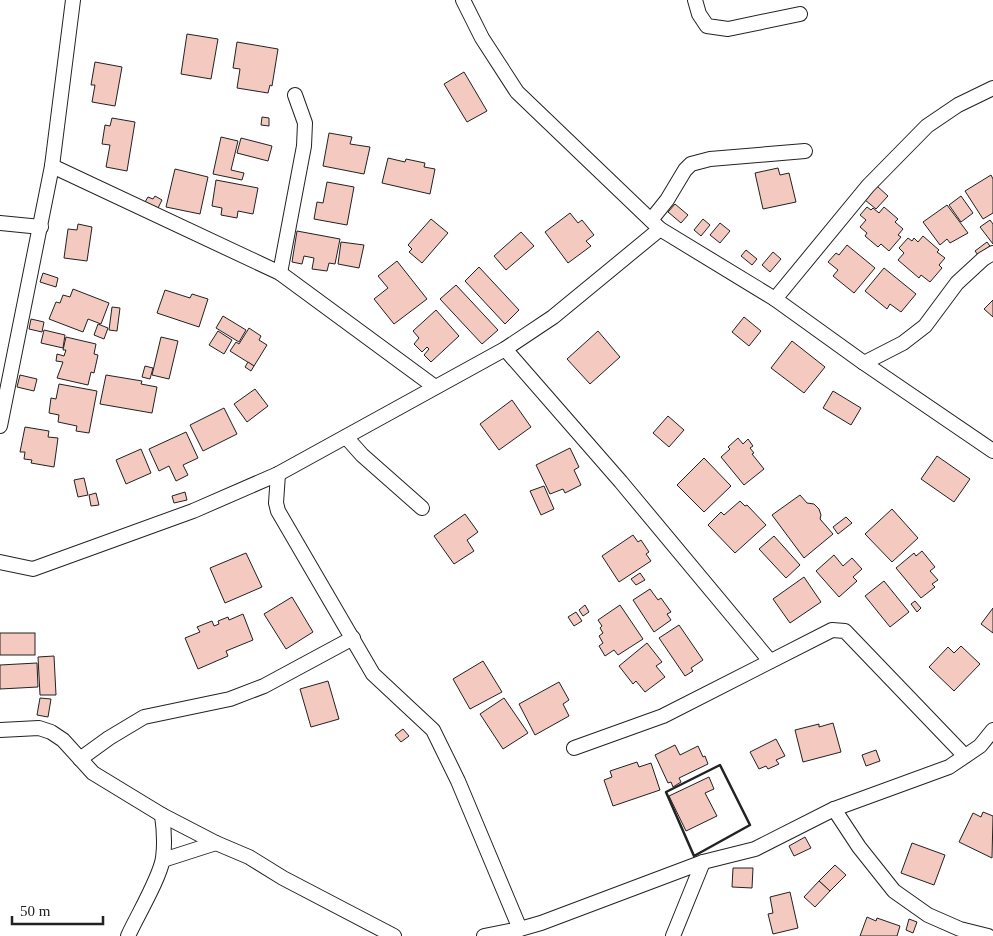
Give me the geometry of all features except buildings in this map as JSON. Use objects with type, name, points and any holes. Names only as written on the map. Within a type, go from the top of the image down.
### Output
[{"type":"street","points":[[0,426],[6,373],[41,227],[52,166],[72,0]]},
{"type":"street","points":[[463,0],[482,38],[518,92],[656,224],[774,299],[993,451]]},
{"type":"street","points":[[695,0],[699,14],[707,26],[728,29],[800,14]]},
{"type":"street","points":[[774,299],[868,186],[927,126],[958,105],[993,88]]},
{"type":"street","points":[[280,273],[304,146],[305,123],[295,95]]},
{"type":"street","points":[[0,562],[33,569],[193,511],[278,474],[505,349],[553,317],[656,224],[667,200],[685,170],[691,164],[710,159],[805,151]]},
{"type":"street","points":[[52,166],[280,273],[435,387]]},
{"type":"street","points":[[0,223],[41,227]]},
{"type":"street","points":[[864,363],[904,343],[925,326],[957,283],[993,253]]},
{"type":"street","points":[[505,349],[621,482],[770,661]]},
{"type":"street","points":[[346,438],[362,455],[422,508]]},
{"type":"street","points":[[278,474],[276,503],[278,511],[373,674],[433,730],[458,781],[520,929]]},
{"type":"street","points":[[574,748],[663,716],[832,630],[845,631],[964,755]]},
{"type":"street","points":[[80,759],[109,738],[144,717],[230,699],[264,686],[353,638]]},
{"type":"street","points":[[0,730],[38,728],[51,732],[62,740],[93,773],[162,815],[216,843],[249,857],[283,878],[394,936]]},
{"type":"street","points":[[484,936],[520,929],[703,862],[755,849],[834,809],[949,767],[964,755],[980,746],[993,730]]},
{"type":"street","points":[[834,809],[859,847],[894,891],[928,915],[960,930],[988,936]]},
{"type":"street","points":[[128,936],[163,860],[165,838],[162,815]]},
{"type":"street","points":[[163,860],[216,843]]},
{"type":"street","points":[[673,936],[703,862]]},
{"type":"wall","points":[[720,765],[750,825],[694,856],[666,792],[720,765]]}]
